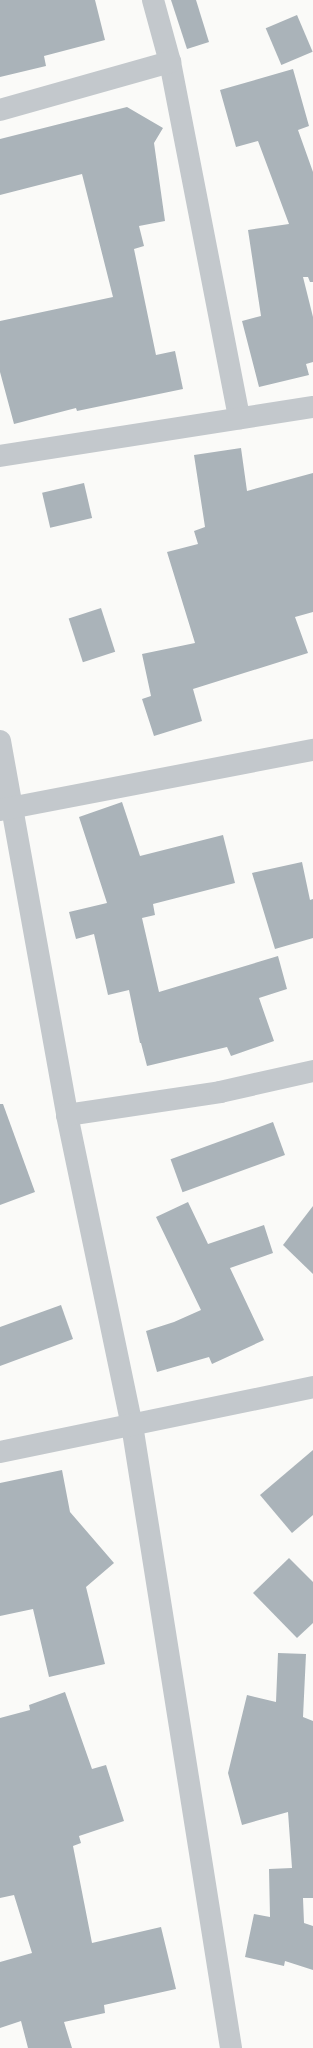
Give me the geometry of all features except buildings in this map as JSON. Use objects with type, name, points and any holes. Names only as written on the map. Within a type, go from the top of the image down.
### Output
[{"type":"street","points":[[153,0],[170,62],[239,418]]},
{"type":"street","points":[[0,110],[170,62]]},
{"type":"street","points":[[0,456],[313,407]]},
{"type":"street","points":[[0,741],[6,809],[132,1426],[231,2048]]},
{"type":"street","points":[[6,809],[313,750]]},
{"type":"street","points":[[68,1115],[220,1092],[313,1071]]},
{"type":"street","points":[[0,1452],[132,1426],[313,1387]]}]
